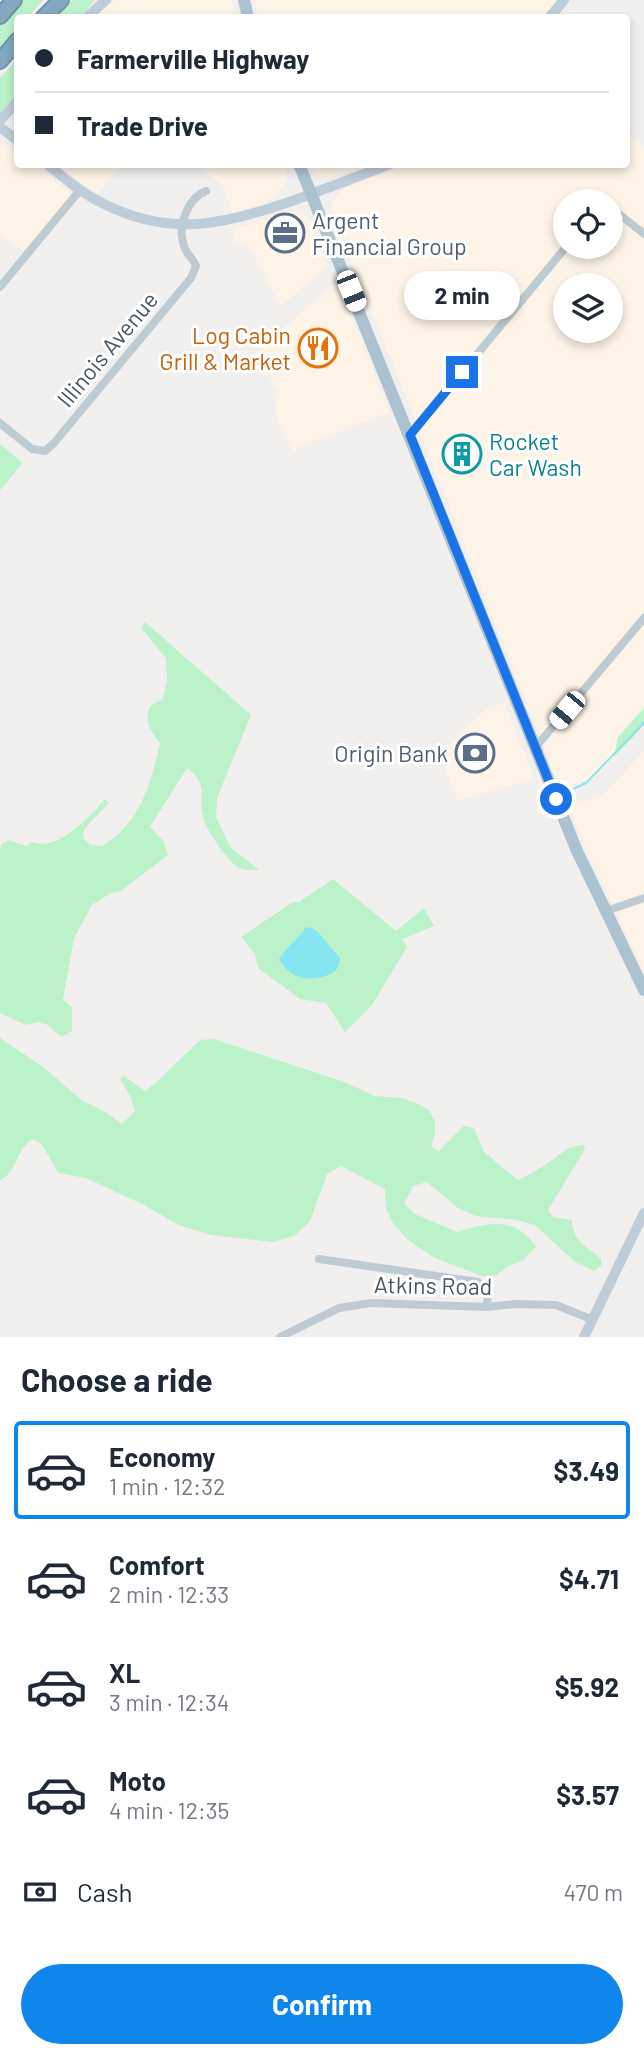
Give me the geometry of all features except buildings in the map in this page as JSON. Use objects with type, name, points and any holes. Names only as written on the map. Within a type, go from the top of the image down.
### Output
[{"type":"highway","points":[[39,14],[51,0]]},
{"type":"highway","points":[[47,14],[61,0]]},
{"type":"highway","points":[[0,62],[14,46]]},
{"type":"main road","points":[[301,168],[577,851],[644,990]]},
{"type":"street","points":[[90,14],[106,0]]},
{"type":"street","points":[[552,14],[564,0]]},
{"type":"street","points":[[0,121],[14,105]]},
{"type":"street","points":[[0,127],[14,138]]},
{"type":"street","points":[[52,168],[104,205],[135,217],[183,225],[242,218],[379,168]]},
{"type":"street","points":[[0,287],[80,190]]},
{"type":"street","points":[[183,225],[185,212],[195,198],[206,191]]},
{"type":"street","points":[[623,217],[644,234]]},
{"type":"street","name":"Illinois Avenue","points":[[0,423],[32,449],[44,451],[54,443],[196,269],[194,260],[184,248],[183,225]]},
{"type":"street","points":[[410,435],[556,259]]},
{"type":"street","points":[[535,748],[644,618]]},
{"type":"street","points":[[606,911],[644,898]]},
{"type":"street","points":[[584,1337],[644,1213]]},
{"type":"street","points":[[319,1259],[478,1282],[488,1292],[487,1307]]},
{"type":"street","name":"Atkins Road","points":[[280,1337],[339,1308],[371,1303],[487,1307],[514,1304],[556,1305],[591,1319]]},
{"type":"shaded area","points":[[116,0],[232,0],[236,14],[97,14]]},
{"type":"shaded area","points":[[254,0],[557,0],[545,14],[257,14]]},
{"type":"shaded area","points":[[630,136],[644,148],[644,708],[619,737],[614,757],[594,778],[560,788],[381,333],[341,241],[331,210],[341,190],[398,168],[630,168]]},
{"type":"shaded area","points":[[0,143],[14,150],[14,168],[39,168],[69,193],[67,200],[24,253],[0,234]]},
{"type":"shaded area","points":[[61,168],[119,168],[97,194]]},
{"type":"shaded area","points":[[202,168],[285,168],[287,178],[283,188],[271,199],[233,213],[222,185]]},
{"type":"shaded area","points":[[310,168],[363,168],[326,178],[315,174]]},
{"type":"shaded area","points":[[287,211],[296,211],[309,219],[327,264],[281,306],[247,244],[233,243],[233,228]]},
{"type":"shaded area","points":[[337,282],[390,412],[299,447],[294,455],[277,421],[275,400],[279,392],[255,354]]},
{"type":"shaded area","points":[[504,703],[534,778],[458,801],[439,754],[485,710]]},
{"type":"shaded area","points":[[644,751],[644,970],[568,807],[604,794]]},
{"type":"green space","points":[[20,0],[43,0],[31,14],[14,14],[14,34],[0,51],[0,24]]},
{"type":"green space","points":[[72,0],[94,0],[84,14],[59,14]]},
{"type":"green space","points":[[14,62],[14,97],[0,114],[0,78]]},
{"type":"green space","points":[[0,444],[23,463],[0,490]]},
{"type":"green space","points":[[145,622],[251,715],[217,798],[216,817],[230,847],[259,870],[242,869],[219,847],[203,817],[198,779],[187,768],[150,827],[164,842],[168,855],[121,891],[111,893],[92,905],[74,938],[63,999],[72,1008],[72,1031],[61,1037],[48,1025],[38,1022],[26,1025],[0,1013],[0,849],[2,844],[9,840],[26,846],[32,842],[42,844],[62,838],[82,823],[105,799],[109,803],[83,833],[84,840],[91,845],[102,846],[115,837],[135,815],[148,788],[160,743],[149,726],[148,712],[150,706],[163,699],[167,681],[166,658],[141,628]]},
{"type":"green space","points":[[644,708],[644,725],[614,757],[618,737]]},
{"type":"green space","points":[[333,879],[396,931],[424,908],[434,926],[402,939],[407,947],[372,1005],[345,1032],[326,1003],[300,999],[258,968],[255,954],[241,937],[293,902],[299,902]],"holes":[[[305,928],[318,932],[340,958],[286,950],[301,936]]]},
{"type":"green space","points":[[0,1038],[43,1067],[83,1101],[122,1124],[135,1111],[120,1078],[124,1076],[145,1091],[200,1040],[214,1039],[347,1083],[374,1096],[402,1098],[418,1104],[429,1110],[435,1122],[435,1134],[431,1144],[439,1151],[464,1126],[474,1128],[484,1152],[518,1180],[567,1149],[584,1145],[585,1149],[548,1210],[553,1217],[572,1220],[578,1239],[601,1259],[601,1266],[595,1271],[575,1262],[535,1225],[517,1220],[476,1216],[458,1208],[427,1182],[413,1186],[404,1204],[415,1214],[457,1232],[491,1224],[510,1226],[528,1237],[536,1247],[524,1260],[495,1276],[482,1276],[435,1258],[409,1241],[394,1225],[386,1209],[385,1189],[341,1166],[327,1174],[310,1221],[294,1236],[273,1242],[211,1235],[179,1225],[86,1178],[58,1173],[42,1144],[33,1139],[23,1148],[6,1176],[0,1180]]},
{"type":"water","points":[[310,927],[318,932],[340,958],[338,967],[333,972],[313,979],[294,975],[279,959],[305,928]]},
{"type":"waterway","points":[[571,790],[586,783],[644,723]]},
{"type":"place","name":"Argent Financial Group","points":[[285,233]]},
{"type":"place","name":"Log Cabin Grill & Market","points":[[318,348]]},
{"type":"place","name":"Rocket Car Wash","points":[[462,454]]},
{"type":"place","name":"Origin Bank","points":[[475,753]]},
{"type":"route","points":[[462,372],[410,435],[556,799]]}]
